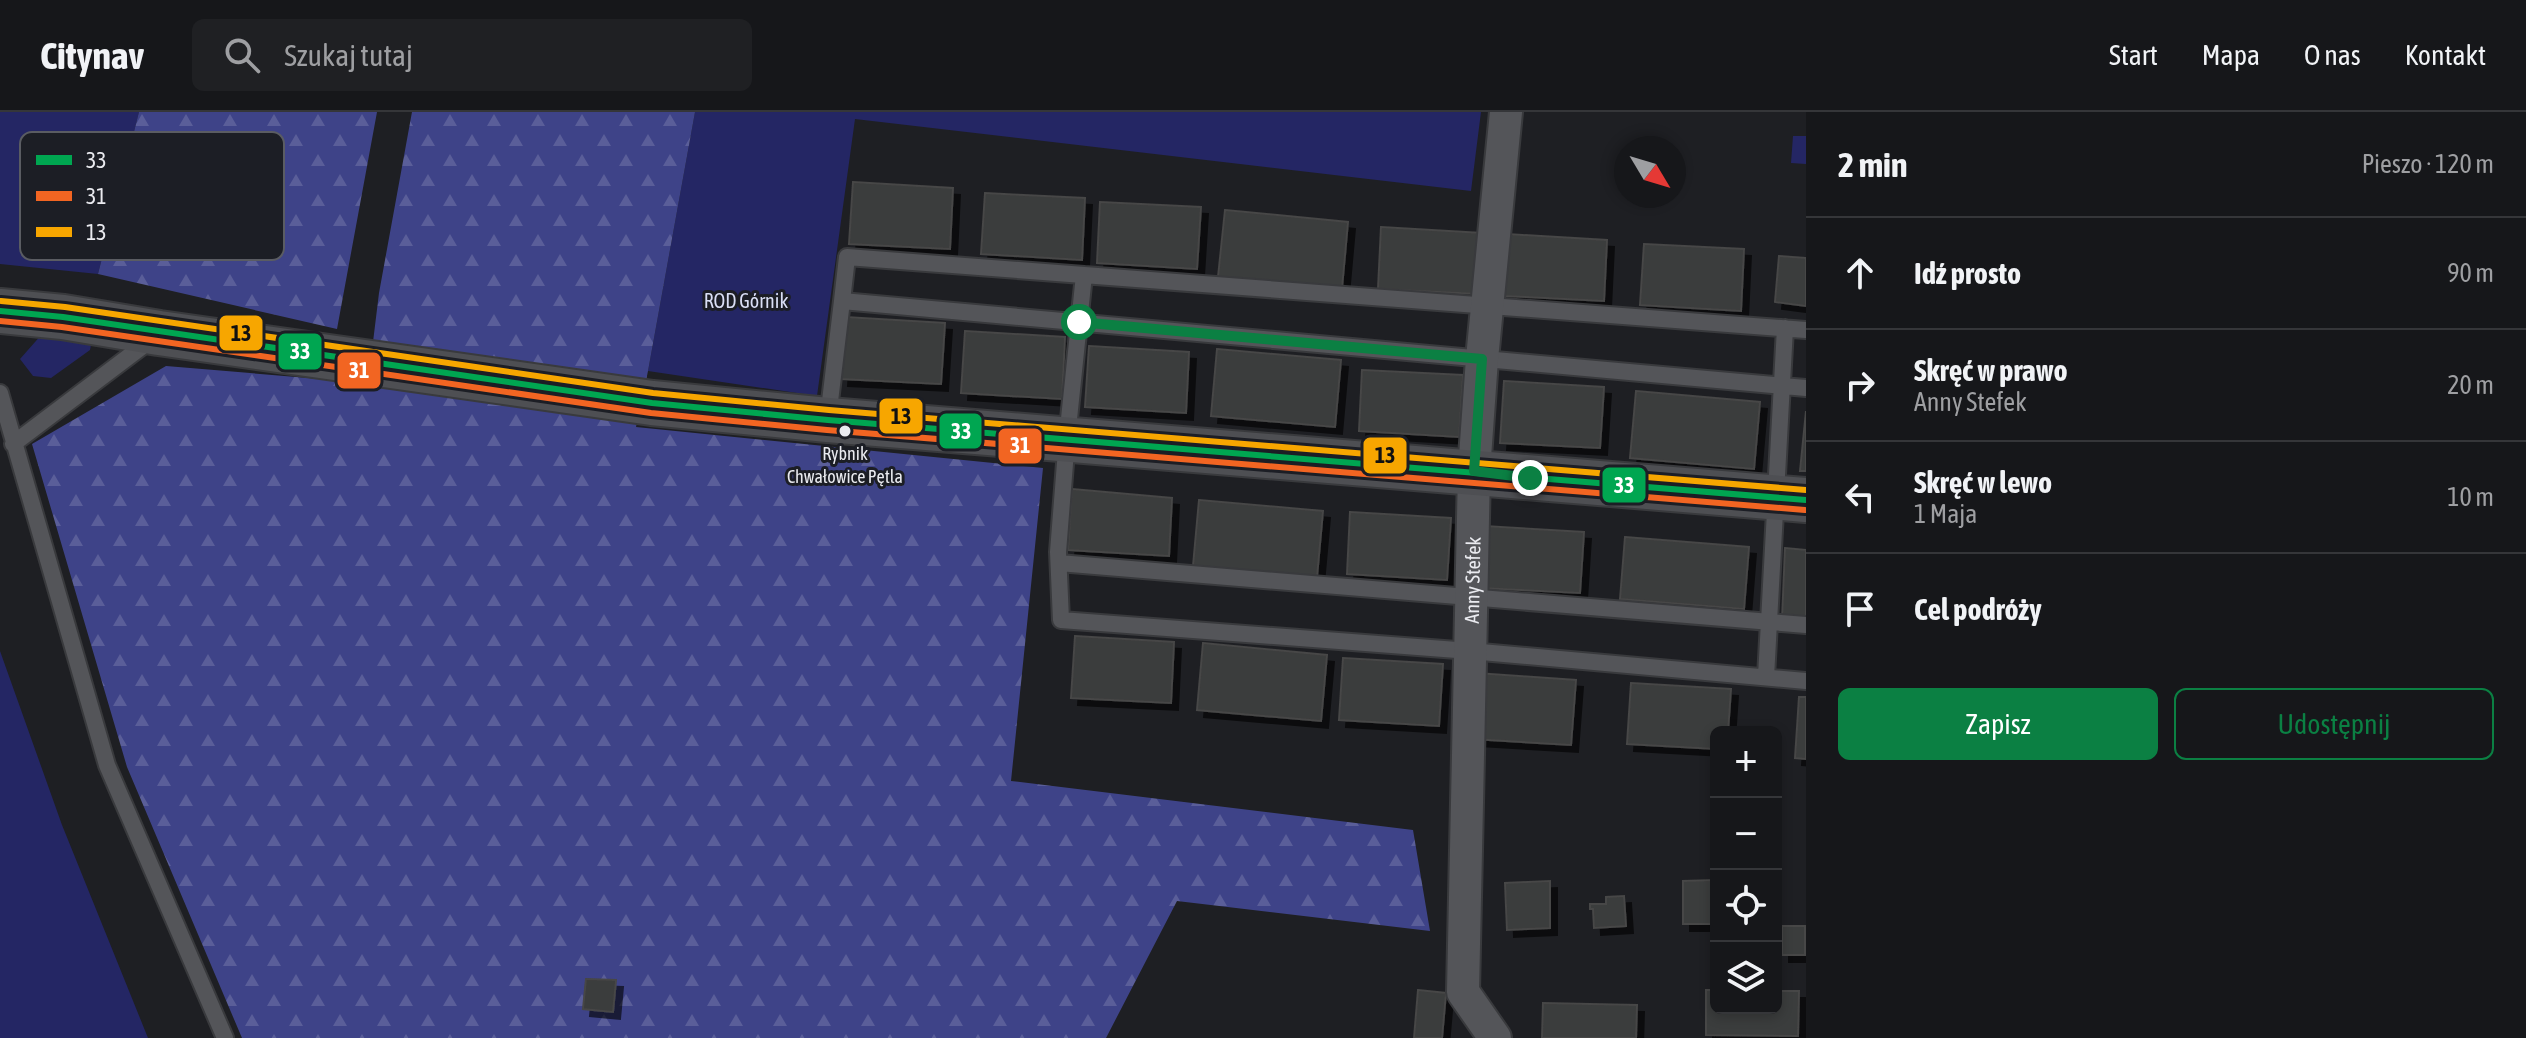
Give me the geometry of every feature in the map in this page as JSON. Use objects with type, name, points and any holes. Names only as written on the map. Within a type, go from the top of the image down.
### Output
[{"type":"main road","points":[[0,311],[63,317],[652,403],[1791,498]]},
{"type":"street","name":"Anny Stefek","points":[[1495,1038],[1463,992],[1474,471],[1506,112]]},
{"type":"lane","points":[[828,420],[847,257],[1806,330]]},
{"type":"lane","points":[[1084,275],[1058,552],[1061,620],[1470,651],[1806,681]]},
{"type":"lane","points":[[842,301],[1806,388]]},
{"type":"lane","points":[[1766,677],[1769,622],[1791,498],[1782,386],[1785,328]]},
{"type":"lane","points":[[13,444],[159,333]]},
{"type":"lane","points":[[0,393],[107,765],[225,1038]]},
{"type":"lane","points":[[1059,563],[1806,625]]},
{"type":"green space","points":[[0,112],[139,112],[134,132],[20,132],[20,260],[102,260],[98,274],[0,264]]},
{"type":"green space","points":[[139,112],[377,112],[337,329],[98,274],[102,260],[284,260],[284,132],[134,132]]},
{"type":"green space","points":[[412,112],[695,112],[636,427],[1043,468],[1011,781],[1413,830],[1430,931],[1177,901],[1106,1038],[242,1038],[127,767],[32,444],[166,366],[368,383],[379,293]]},
{"type":"green space","name":"ROD Górnik","points":[[695,112],[1481,112],[1471,191],[855,119],[817,396],[648,371]]},
{"type":"green space","points":[[1793,136],[1806,136],[1806,164],[1791,163]]},
{"type":"green space","points":[[43,333],[92,340],[90,350],[51,378],[33,376],[20,359]]},
{"type":"green space","points":[[0,651],[62,825],[148,1038],[0,1038]]},
{"type":"building","points":[[853,182],[953,188],[950,249],[849,244]]},
{"type":"building","points":[[985,193],[1085,198],[1082,260],[981,254]]},
{"type":"building","points":[[1100,202],[1201,207],[1197,269],[1097,263]]},
{"type":"building","points":[[1225,210],[1348,222],[1342,288],[1218,277]]},
{"type":"building","points":[[1381,227],[1482,233],[1478,294],[1378,289]]},
{"type":"building","points":[[1507,234],[1607,240],[1604,301],[1504,296]]},
{"type":"building","points":[[1644,244],[1744,249],[1741,311],[1640,305]]},
{"type":"building","points":[[1779,256],[1806,258],[1806,306],[1775,302]]},
{"type":"building","points":[[845,317],[945,323],[941,384],[841,379]]},
{"type":"building","points":[[965,331],[1065,337],[1062,399],[961,393]]},
{"type":"building","points":[[1089,346],[1189,352],[1186,413],[1085,407]]},
{"type":"building","points":[[1217,349],[1341,360],[1335,427],[1211,416]]},
{"type":"building","points":[[1362,370],[1463,375],[1459,437],[1359,431]]},
{"type":"building","points":[[1504,381],[1604,387],[1600,448],[1500,443]]},
{"type":"building","points":[[1636,391],[1760,402],[1754,469],[1630,458]]},
{"type":"building","points":[[1806,411],[1806,471],[1800,471]]},
{"type":"building","points":[[1072,489],[1172,498],[1169,556],[1068,550]]},
{"type":"building","points":[[1199,500],[1323,511],[1317,577],[1193,566]]},
{"type":"building","points":[[1350,512],[1451,518],[1447,580],[1347,574]]},
{"type":"building","points":[[1484,526],[1584,532],[1580,593],[1480,588]]},
{"type":"building","points":[[1625,537],[1749,547],[1744,609],[1620,599]]},
{"type":"building","points":[[1785,548],[1806,550],[1806,622],[1782,620]]},
{"type":"building","points":[[1075,636],[1174,642],[1171,703],[1071,698]]},
{"type":"building","points":[[1203,643],[1327,655],[1321,721],[1197,710]]},
{"type":"building","points":[[1343,658],[1443,664],[1439,726],[1339,720]]},
{"type":"building","points":[[1476,673],[1576,680],[1571,745],[1473,739]]},
{"type":"building","points":[[1631,683],[1731,689],[1728,726],[1710,726],[1710,749],[1627,744]]},
{"type":"building","points":[[1799,697],[1806,697],[1806,759],[1795,758]]},
{"type":"building","points":[[1710,880],[1710,924],[1683,924],[1683,881]]},
{"type":"building","points":[[1550,881],[1550,928],[1507,930],[1505,883]]},
{"type":"building","points":[[1624,896],[1626,926],[1594,928],[1590,904],[1606,904],[1606,897]]},
{"type":"building","points":[[1782,926],[1805,926],[1805,955],[1782,955]]},
{"type":"building","points":[[586,979],[616,980],[613,1012],[583,1009]]},
{"type":"building","points":[[1418,990],[1446,993],[1442,1038],[1414,1038]]},
{"type":"building","points":[[1706,990],[1710,990],[1710,1014],[1782,1014],[1782,991],[1799,991],[1798,1036],[1706,1035]]},
{"type":"building","points":[[1543,1003],[1637,1005],[1636,1038],[1542,1038]]},
{"type":"transit line","name":"13","points":[[1,301],[65,307],[653,393],[1806,490]]},
{"type":"transit line","name":"33","points":[[0,311],[63,317],[652,403],[1806,500]]},
{"type":"transit line","name":"31","points":[[0,321],[62,327],[651,413],[1805,510]]},
{"type":"place","name":"Rybnik Chwałowice Pętla","points":[[845,431]]},
{"type":"route","points":[[1079,322],[1482,359],[1474,471],[1530,478]]}]
